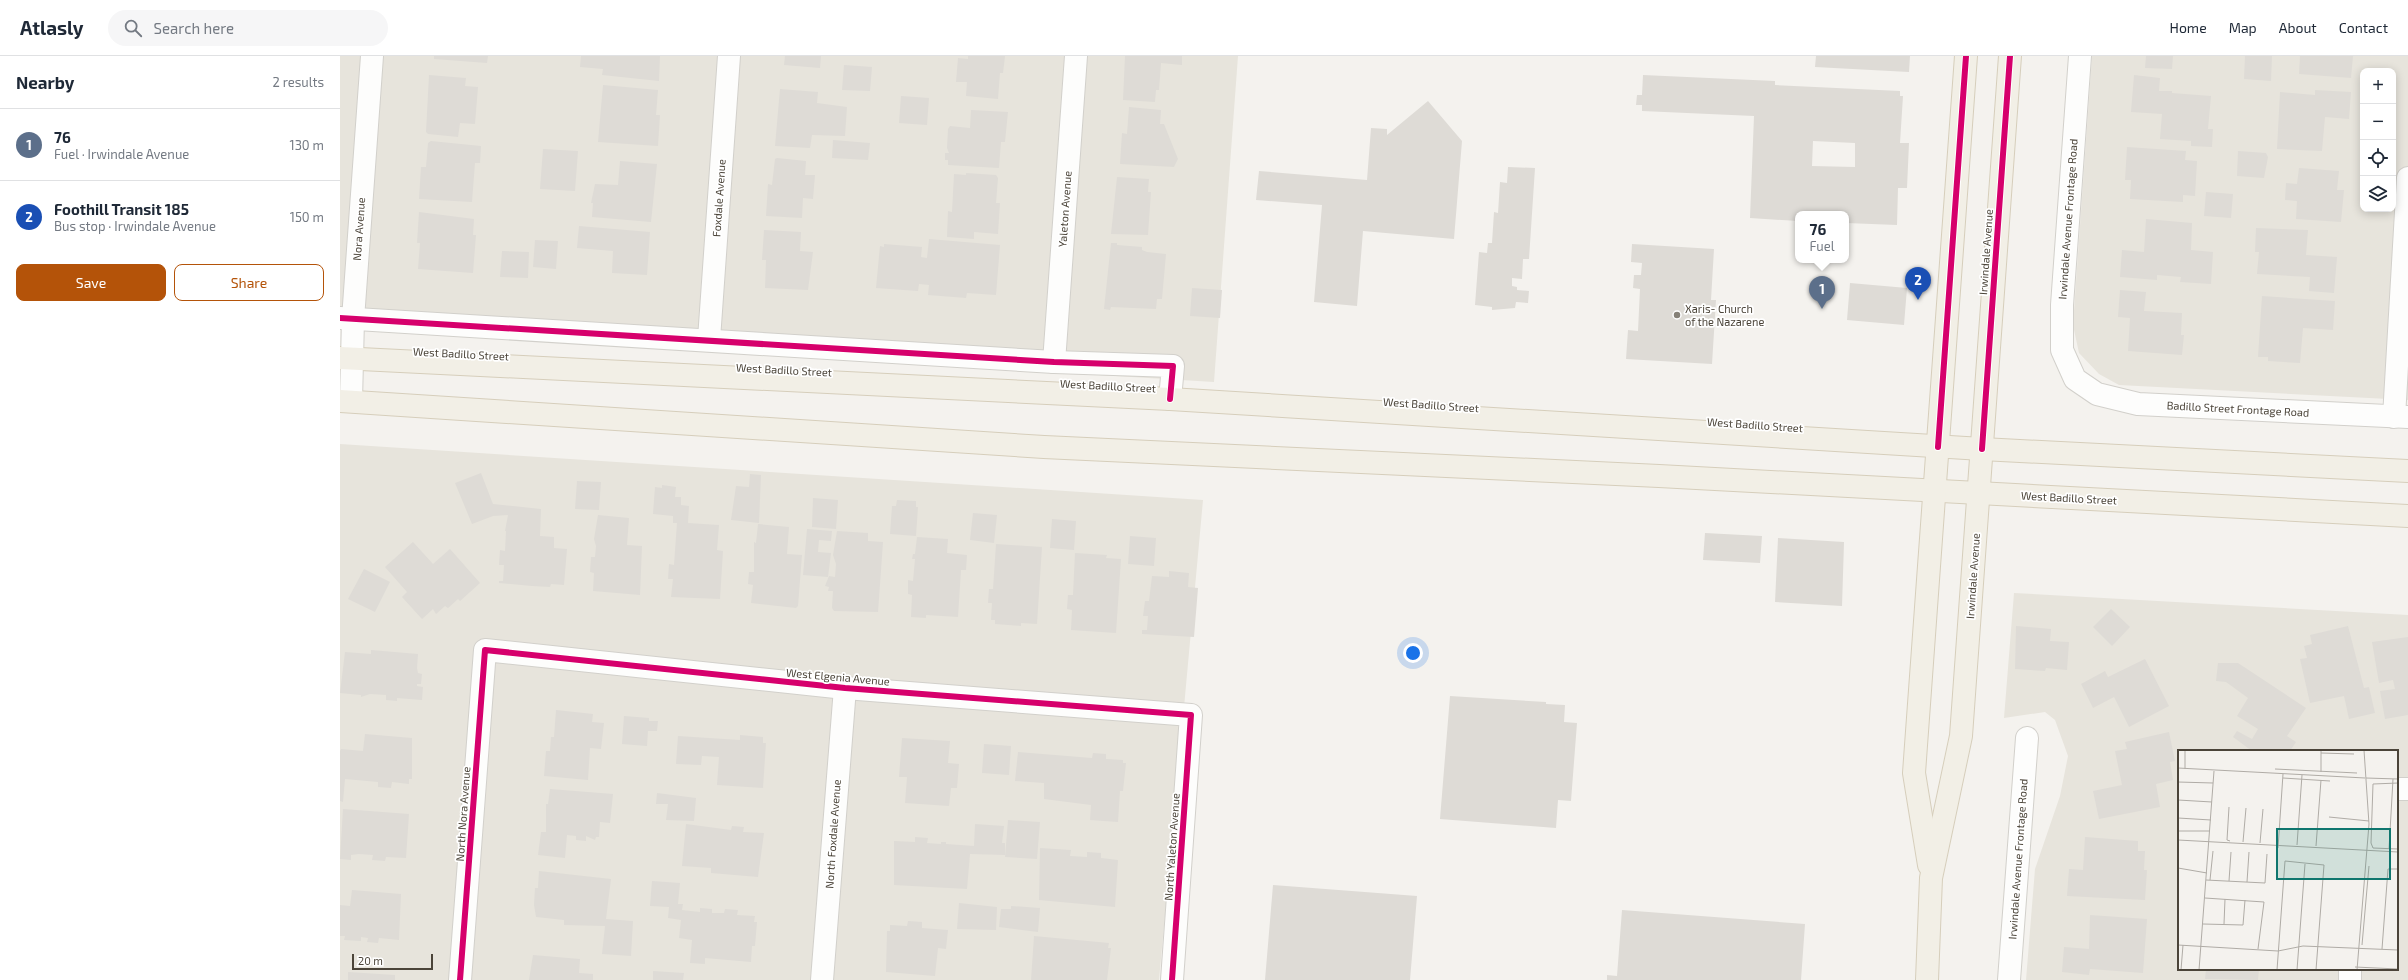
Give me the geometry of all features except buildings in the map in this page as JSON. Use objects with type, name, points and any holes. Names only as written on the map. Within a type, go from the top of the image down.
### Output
[{"type":"main road","name":"Irwindale Avenue","points":[[1931,878],[1914,773],[1966,56]]},
{"type":"main road","name":"Irwindale Avenue","points":[[1927,980],[1931,878],[1961,736],[2010,56]]},
{"type":"main road","name":"West Badillo Street","points":[[346,358],[1170,399],[1982,449],[2408,471]]},
{"type":"main road","name":"West Badillo Street","points":[[346,401],[1044,446],[1651,475],[1978,494],[2408,516]]},
{"type":"street","name":"Nora Avenue","points":[[346,401],[346,319],[372,56]]},
{"type":"street","name":"Foxdale Avenue","points":[[709,339],[729,56]]},
{"type":"street","name":"Yaleton Avenue","points":[[1054,362],[1076,56]]},
{"type":"street","name":"Irwindale Avenue Frontage Road","points":[[2075,378],[2062,350],[2062,305],[2080,56]]},
{"type":"street","points":[[2401,417],[2408,178]]},
{"type":"street","points":[[346,319],[709,339],[1054,362],[1173,366],[1170,399]]},
{"type":"street","name":"Badillo Street Frontage Road","points":[[2075,378],[2097,394],[2138,404],[2401,417]]},
{"type":"street","name":"West Elgenia Avenue","points":[[485,650],[845,688],[1191,715]]},
{"type":"street","name":"North Nora Avenue","points":[[460,980],[485,650]]},
{"type":"street","name":"North Foxdale Avenue","points":[[822,980],[845,688]]},
{"type":"street","name":"North Yaleton Avenue","points":[[1172,980],[1191,715]]},
{"type":"street","name":"Irwindale Avenue Frontage Road","points":[[2009,980],[2027,738]]},
{"type":"street","points":[[2398,788],[2408,789]]},
{"type":"shaded area","points":[[340,56],[1238,56],[1214,382],[340,329]]},
{"type":"shaded area","points":[[2092,56],[2408,56],[2408,400],[2119,385],[2099,374],[2079,353],[2073,325]]},
{"type":"shaded area","points":[[340,444],[1203,500],[1159,980],[340,980]]},
{"type":"shaded area","points":[[2014,593],[2408,615],[2408,980],[2026,980],[2035,869],[2060,796],[2068,756],[2055,720],[2045,712],[2004,718]]},
{"type":"cycle path","points":[[1938,447],[1966,56]]},
{"type":"cycle path","points":[[1982,449],[2010,56]]},
{"type":"cycle path","points":[[340,318],[1054,362],[1173,366],[1170,399]]},
{"type":"cycle path","points":[[460,980],[485,650],[845,688],[1191,715],[1172,980]]},
{"type":"place","name":"Foothill Transit 185","points":[[1918,300]]},
{"type":"place","name":"76","points":[[1822,309]]},
{"type":"place","name":"Xaris- Church of the Nazarene","points":[[1677,315]]}]
